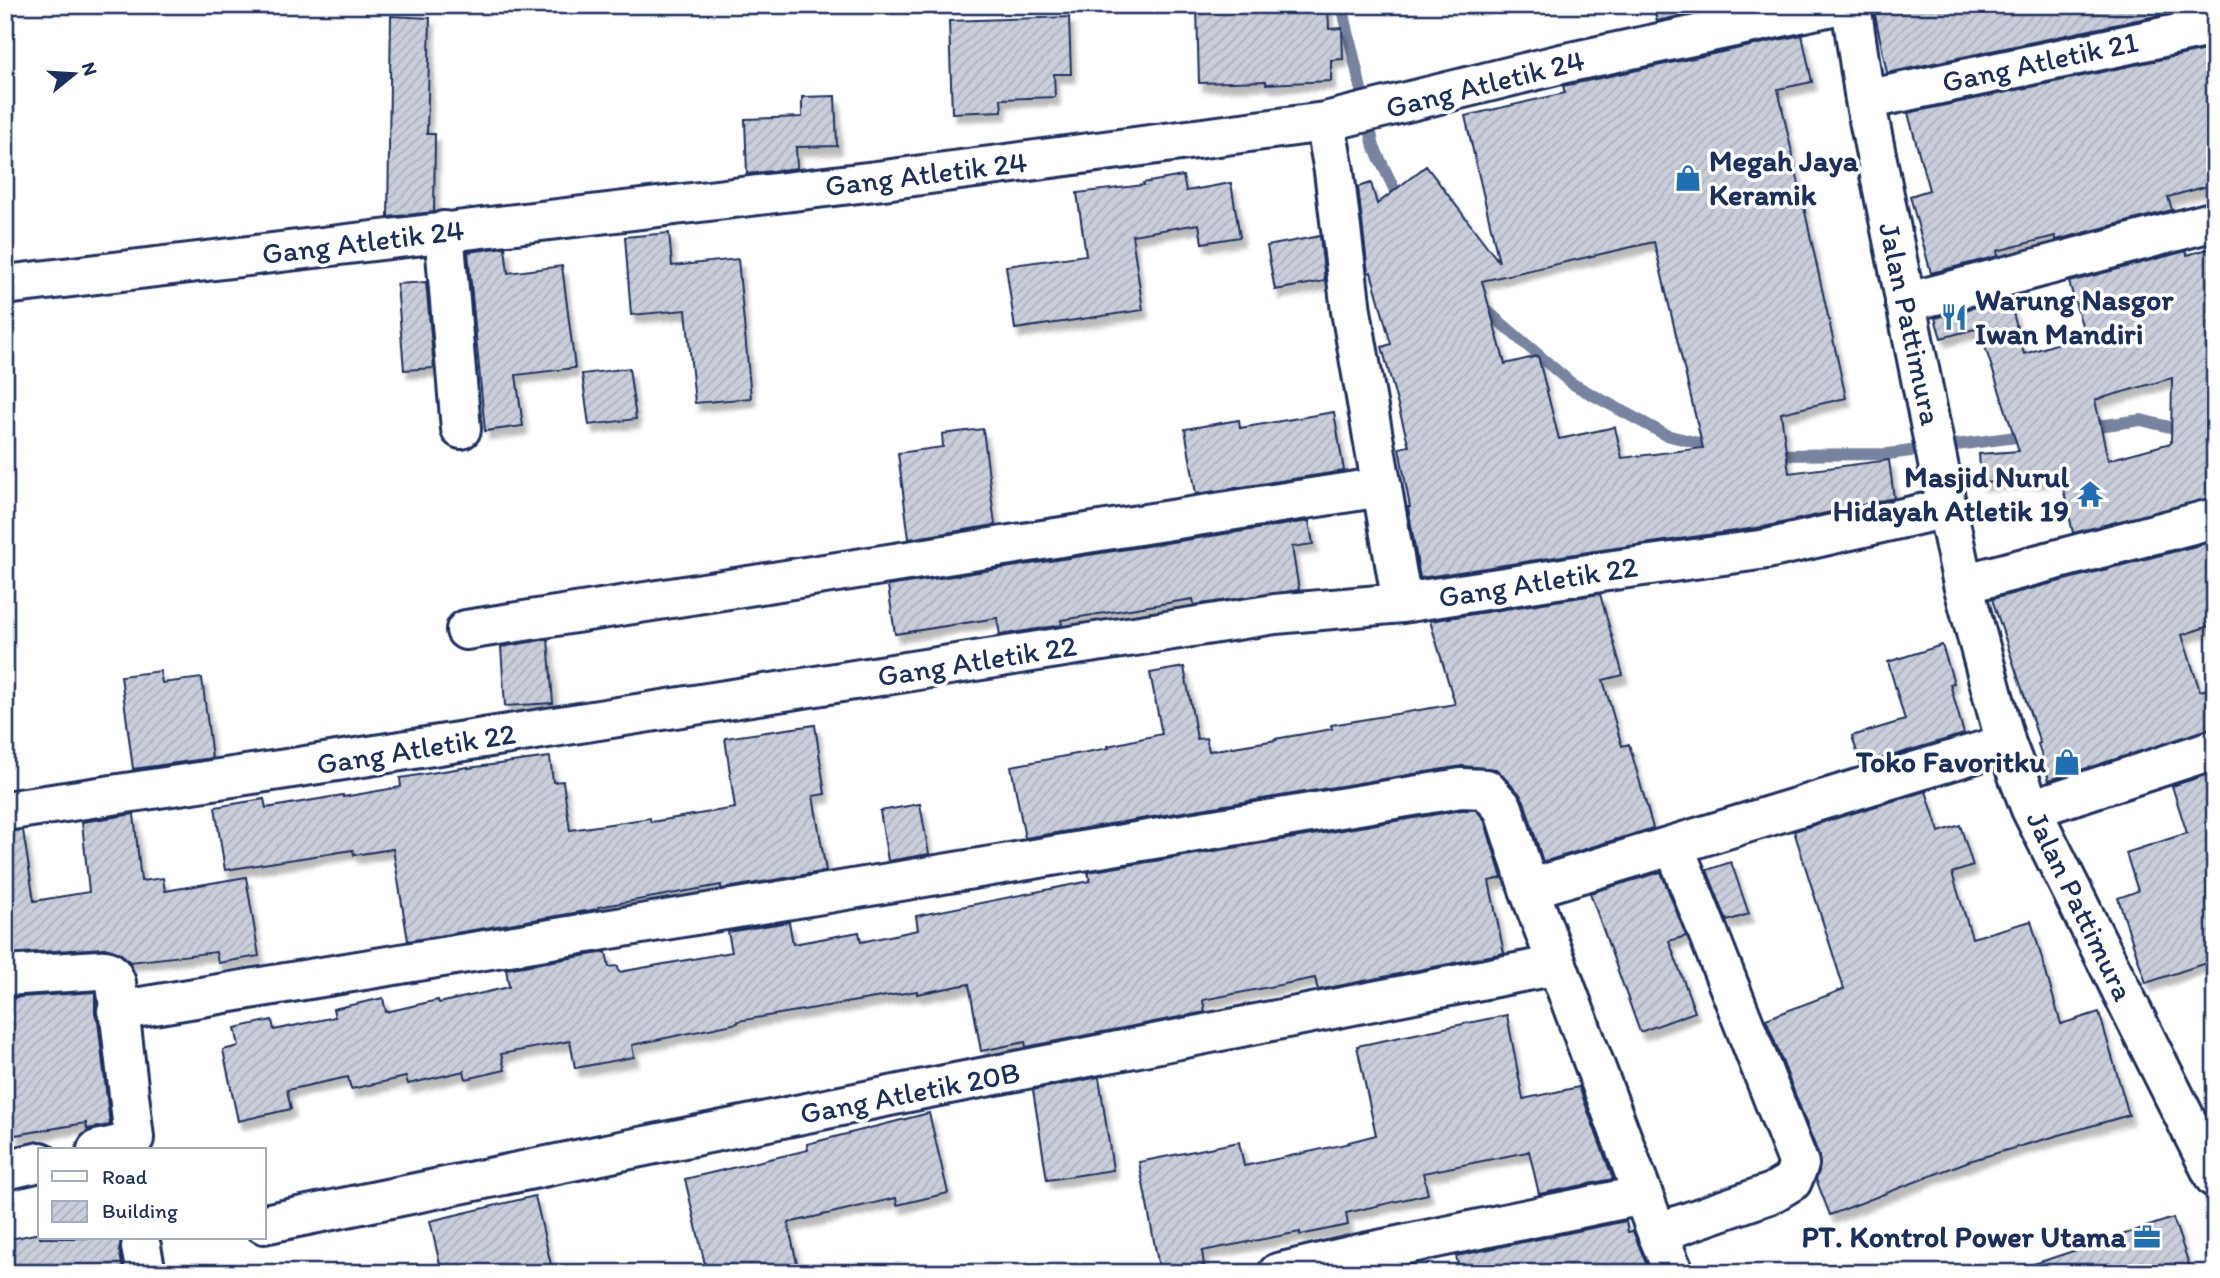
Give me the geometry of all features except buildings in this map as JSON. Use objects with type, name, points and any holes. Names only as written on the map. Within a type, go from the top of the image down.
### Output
[{"type":"street","name":"Gang Atletik 24","points":[[5,285],[884,180],[1346,117],[1561,64],[1837,5]]},
{"type":"street","name":"Jalan Pattimura","points":[[1851,5],[1864,100],[1939,471],[1963,584],[2006,744],[2031,809],[2215,1178]]},
{"type":"street","name":"Gang Atletik 21","points":[[1864,100],[2215,26]]},
{"type":"street","points":[[1346,117],[1334,171],[1351,312],[1402,603]]},
{"type":"street","points":[[1905,303],[2215,221]]},
{"type":"street","points":[[444,231],[461,429]]},
{"type":"street","points":[[466,630],[1382,487]]},
{"type":"street","name":"Gang Atletik 22","points":[[5,811],[1275,614],[1402,603],[1767,549],[1947,508]]},
{"type":"street","points":[[1963,584],[2215,518]]},
{"type":"street","points":[[1529,889],[2006,744]]},
{"type":"street","points":[[2031,809],[2215,749]]},
{"type":"street","points":[[117,1011],[1461,788],[1486,789],[1503,808],[1529,889],[1674,1273]]},
{"type":"street","points":[[1657,1233],[1772,1193],[1792,1181],[1799,1164],[1674,846]]},
{"type":"street","name":"Gang Atletik 20B","points":[[266,1224],[919,1090],[1558,965]]},
{"type":"street","points":[[5,976],[107,970],[113,974],[134,1138],[128,1143],[106,1148]]},
{"type":"street","points":[[5,1170],[38,1162]]},
{"type":"street","points":[[1278,1273],[1643,1195]]},
{"type":"waterway","points":[[1342,5],[1374,147],[1402,205]]},
{"type":"waterway","points":[[1479,304],[1571,383],[1666,435],[1718,448]]},
{"type":"waterway","points":[[2084,428],[2141,420],[2186,431]]},
{"type":"waterway","points":[[1770,455],[1888,454],[2031,435]]},
{"type":"place","name":"Megah Jaya Keramik","points":[[1688,178]]},
{"type":"place","name":"Warung Nasgor Iwan Mandiri","points":[[1954,317]]},
{"type":"place","name":"Masjid Nurul Hidayah Atletik 19","points":[[2090,494]]},
{"type":"place","name":"Toko Favoritku","points":[[2067,762]]},
{"type":"place","name":"PT. Kontrol Power Utama","points":[[2147,1237]]}]
